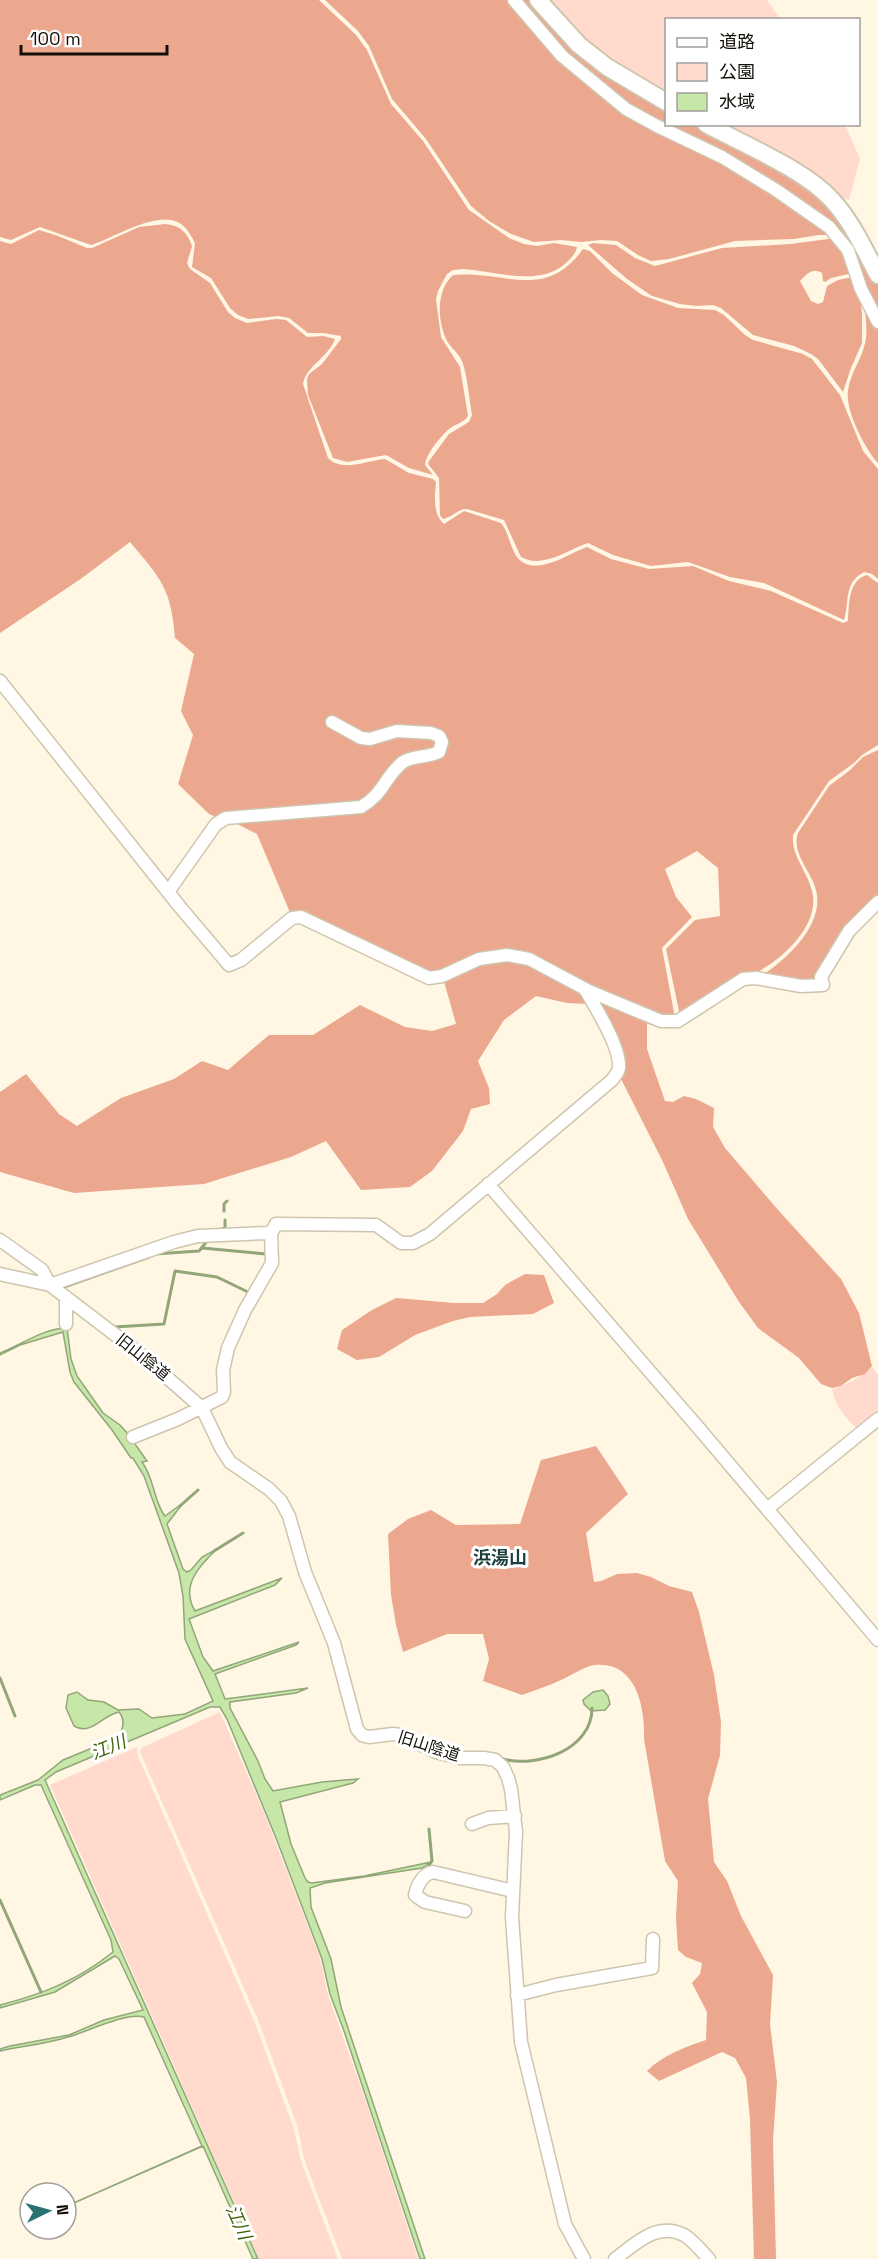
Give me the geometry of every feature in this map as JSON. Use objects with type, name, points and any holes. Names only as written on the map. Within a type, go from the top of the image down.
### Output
[{"type":"main road","points":[[538,0],[579,45],[607,67],[665,101]]},
{"type":"main road","points":[[710,126],[791,170],[814,184],[831,199],[850,223],[878,275]]},
{"type":"street","points":[[514,0],[562,56],[626,108],[657,126],[722,157],[776,189],[829,227],[848,250],[861,289],[878,322]]},
{"type":"street","points":[[0,681],[168,892],[230,965],[241,960],[292,918],[301,917],[429,978],[442,976],[479,959],[507,955],[529,959],[585,989],[661,1021],[678,1021],[743,979],[756,978],[801,986],[823,985],[821,977],[849,931],[878,902]]},
{"type":"street","points":[[168,892],[216,824],[226,818],[361,807],[379,794],[395,768],[406,760],[439,752],[442,741],[439,736],[397,731],[378,738],[361,738],[332,722]]},
{"type":"street","points":[[133,1437],[202,1408],[222,1397],[224,1392],[222,1370],[228,1348],[245,1310],[272,1263],[271,1232],[276,1224],[376,1225],[401,1243],[413,1243],[430,1234],[612,1080],[619,1065],[615,1048],[585,989]]},
{"type":"street","points":[[488,1185],[878,1640]]},
{"type":"street","points":[[0,1240],[42,1270],[50,1286],[174,1242],[198,1236],[271,1232]]},
{"type":"street","name":"旧山陰道","points":[[0,1274],[50,1286],[148,1360],[202,1408],[230,1462],[281,1500],[290,1515],[305,1572],[334,1643],[357,1729],[362,1735],[369,1737],[400,1735],[436,1752],[459,1758],[495,1760],[503,1767],[508,1778],[515,1816],[513,1948],[521,2042],[529,2082],[566,2224],[584,2259]]},
{"type":"street","points":[[66,1298],[66,1324]]},
{"type":"street","points":[[767,1509],[878,1419]]},
{"type":"street","points":[[472,1824],[488,1818],[515,1816]]},
{"type":"street","points":[[465,1911],[425,1902],[415,1895],[416,1889],[428,1873],[433,1872],[513,1891]]},
{"type":"street","points":[[517,1995],[556,1985],[652,1968],[653,1939]]},
{"type":"street","points":[[615,2259],[643,2237],[661,2231],[685,2235],[709,2259]]},
{"type":"green space","points":[[543,0],[767,0],[779,18],[665,18],[665,95],[601,56]]},
{"type":"green space","points":[[719,126],[845,126],[860,159],[849,200],[830,193]]},
{"type":"green space","points":[[872,1367],[878,1375],[878,1415],[859,1430],[842,1412],[832,1389],[854,1380]]},
{"type":"green space","points":[[220,1712],[263,1810],[320,1958],[328,1995],[418,2259],[342,2259],[304,2159],[298,2128],[258,2020],[140,1752],[141,1748]]},
{"type":"green space","points":[[137,1747],[138,1756],[255,2023],[294,2129],[301,2161],[338,2259],[259,2259],[50,1785]]},
{"type":"shaded area","points":[[0,0],[319,0],[356,35],[367,50],[391,104],[423,141],[469,210],[509,238],[524,244],[537,246],[554,243],[577,247],[567,262],[556,270],[544,274],[517,276],[463,269],[453,270],[447,274],[436,299],[441,337],[460,367],[468,416],[449,429],[431,451],[425,465],[433,475],[409,468],[386,455],[347,462],[333,458],[308,395],[307,379],[309,374],[322,364],[341,336],[308,333],[289,318],[279,316],[248,319],[238,315],[230,308],[211,278],[192,267],[195,243],[181,224],[172,220],[148,222],[91,245],[40,227],[11,240],[0,237]]},
{"type":"shaded area","points":[[325,0],[511,0],[609,98],[722,159],[834,235],[735,241],[669,259],[651,261],[617,241],[534,242],[511,234],[489,221],[471,206],[426,139],[392,99],[369,46],[358,31]]},
{"type":"shaded area","points":[[516,0],[529,0],[563,37],[665,107],[665,126],[698,126],[788,175],[821,198],[850,237],[846,240],[660,126],[583,71]]},
{"type":"shaded area","points":[[165,224],[179,228],[188,237],[192,246],[187,263],[190,269],[210,283],[228,312],[235,318],[247,323],[286,320],[307,337],[323,336],[335,339],[332,346],[308,372],[303,384],[328,458],[340,465],[385,459],[409,473],[433,479],[436,482],[436,510],[444,524],[464,511],[501,523],[517,557],[533,566],[552,562],[587,547],[611,559],[649,569],[693,566],[729,581],[771,591],[843,623],[848,621],[851,594],[856,582],[867,575],[878,583],[878,745],[829,781],[793,835],[797,857],[812,891],[813,905],[810,919],[802,932],[781,956],[768,966],[743,978],[680,1016],[666,949],[695,920],[720,916],[718,868],[697,851],[665,869],[676,897],[692,917],[662,948],[675,1018],[664,1018],[520,954],[507,952],[477,955],[435,974],[427,974],[299,913],[291,915],[257,834],[227,819],[344,812],[363,808],[379,798],[395,774],[405,765],[438,757],[445,745],[440,733],[405,728],[366,736],[353,732],[331,715],[327,724],[370,743],[395,735],[433,735],[439,743],[438,748],[397,763],[371,799],[361,804],[231,814],[220,819],[209,814],[178,784],[193,735],[181,711],[194,654],[175,638],[171,607],[163,585],[130,542],[82,578],[0,633],[0,241],[11,244],[39,230],[92,248],[139,227]]},
{"type":"shaded area","points":[[836,238],[853,273],[831,278],[825,282],[822,273],[812,271],[800,281],[811,301],[818,304],[823,302],[827,286],[838,280],[853,277],[858,282],[862,313],[862,343],[843,392],[818,359],[811,354],[794,346],[753,335],[721,308],[713,305],[680,304],[652,296],[627,279],[588,245],[593,243],[616,245],[635,258],[655,266],[722,248],[790,244]]},
{"type":"shaded area","points":[[852,238],[878,285],[878,319],[847,243]]},
{"type":"shaded area","points":[[583,249],[590,251],[612,273],[642,295],[678,308],[715,310],[753,340],[803,354],[812,359],[840,395],[863,451],[878,469],[878,579],[864,572],[857,576],[848,593],[844,620],[764,583],[730,577],[688,562],[651,566],[613,555],[588,543],[546,560],[529,560],[521,557],[504,520],[467,509],[443,519],[440,515],[439,478],[428,464],[449,434],[469,422],[472,415],[462,360],[447,341],[441,324],[441,297],[447,281],[453,275],[539,279],[554,275],[569,265]]},
{"type":"shaded area","points":[[865,310],[878,325],[878,463],[867,449],[857,429],[848,399],[851,379],[865,342]]},
{"type":"shaded area","points":[[878,750],[878,896],[869,904],[814,981],[807,984],[761,976],[792,951],[815,916],[816,890],[797,848],[798,833],[829,786],[863,757]]},
{"type":"shaded area","points":[[492,958],[524,961],[578,989],[589,1004],[567,1003],[536,996],[504,1020],[478,1061],[489,1088],[490,1104],[471,1109],[463,1131],[432,1171],[410,1187],[361,1190],[326,1141],[291,1157],[204,1184],[74,1193],[0,1172],[0,1092],[26,1074],[59,1114],[77,1126],[121,1098],[174,1079],[202,1061],[228,1070],[269,1035],[313,1035],[360,1005],[405,1027],[432,1031],[456,1024],[443,978]]},
{"type":"shaded area","points":[[590,994],[647,1019],[647,1049],[665,1101],[673,1102],[684,1096],[714,1108],[713,1127],[725,1148],[841,1279],[859,1313],[872,1366],[865,1374],[852,1378],[841,1386],[832,1388],[821,1384],[799,1358],[758,1328],[739,1302],[688,1219],[663,1162],[620,1077]]},
{"type":"shaded area","points":[[525,1274],[544,1275],[554,1303],[533,1314],[470,1317],[453,1321],[415,1335],[379,1357],[357,1360],[337,1349],[342,1330],[372,1310],[396,1298],[483,1303],[497,1294],[505,1285]]},
{"type":"shaded area","points":[[596,1446],[628,1494],[586,1533],[594,1582],[617,1574],[637,1573],[669,1586],[692,1592],[714,1675],[721,1722],[720,1755],[708,1799],[714,1862],[727,1881],[741,1916],[773,1975],[770,2024],[777,2082],[773,2141],[776,2259],[754,2259],[750,2119],[746,2078],[735,2058],[722,2052],[659,2081],[647,2071],[667,2056],[706,2040],[707,2012],[692,1983],[700,1974],[702,1963],[686,1957],[678,1950],[676,1918],[678,1881],[665,1861],[644,1739],[643,1714],[636,1689],[621,1671],[609,1666],[595,1665],[522,1695],[483,1681],[489,1659],[483,1634],[447,1634],[403,1652],[396,1625],[391,1595],[388,1534],[408,1519],[431,1510],[456,1525],[520,1524],[541,1460]]},
{"type":"water","name":"江川","points":[[67,1328],[71,1359],[77,1376],[103,1413],[120,1425],[147,1461],[142,1462],[149,1475],[161,1511],[165,1516],[183,1503],[167,1524],[183,1569],[187,1572],[191,1570],[202,1557],[217,1549],[198,1569],[191,1585],[191,1602],[195,1611],[282,1578],[275,1585],[189,1619],[203,1657],[213,1671],[299,1642],[215,1674],[225,1699],[308,1688],[296,1693],[230,1702],[230,1708],[273,1791],[322,1782],[358,1779],[353,1783],[280,1802],[291,1844],[305,1878],[312,1883],[364,1876],[431,1862],[422,1868],[325,1883],[310,1888],[311,1907],[331,1959],[341,2007],[425,2259],[420,2259],[330,1994],[322,1959],[276,1838],[220,1707],[210,1707],[56,1772],[45,1780],[258,2259],[253,2259],[203,2146],[78,2201],[202,2146],[144,2017],[127,2017],[60,2039],[0,2051],[10,2046],[69,2035],[104,2020],[143,2010],[119,1959],[115,1956],[55,1992],[0,2008],[0,2005],[45,1991],[73,1978],[113,1952],[111,1940],[41,1785],[35,1785],[0,1800],[0,1795],[38,1780],[63,1760],[119,1737],[123,1724],[119,1712],[92,1727],[74,1726],[66,1708],[68,1695],[77,1692],[88,1700],[104,1702],[118,1710],[139,1709],[152,1718],[185,1714],[213,1701],[185,1639],[183,1596],[179,1573],[144,1476],[133,1458],[74,1382],[63,1332],[20,1345],[0,1355],[41,1334]]},
{"type":"water","points":[[603,1690],[610,1704],[605,1710],[591,1711],[583,1700],[593,1692]]},
{"type":"waterway","points":[[224,1211],[224,1204],[227,1201]]},
{"type":"waterway","points":[[218,1230],[225,1228],[225,1220]]},
{"type":"waterway","points":[[155,1254],[199,1251],[208,1240]]},
{"type":"waterway","points":[[202,1248],[266,1254]]},
{"type":"waterway","points":[[64,1287],[149,1257]]},
{"type":"waterway","points":[[114,1327],[164,1324],[175,1271],[217,1277],[250,1293]]},
{"type":"waterway","points":[[180,1506],[198,1490]]},
{"type":"waterway","points":[[214,1551],[243,1533]]},
{"type":"waterway","points":[[0,1678],[15,1716]]},
{"type":"waterway","points":[[503,1759],[531,1761],[560,1753],[583,1735],[590,1723],[592,1708]]},
{"type":"waterway","points":[[429,1829],[432,1861],[429,1865]]},
{"type":"waterway","points":[[0,1900],[41,1992]]},
{"type":"district","name":"浜湯山","points":[[500,1557]]}]
